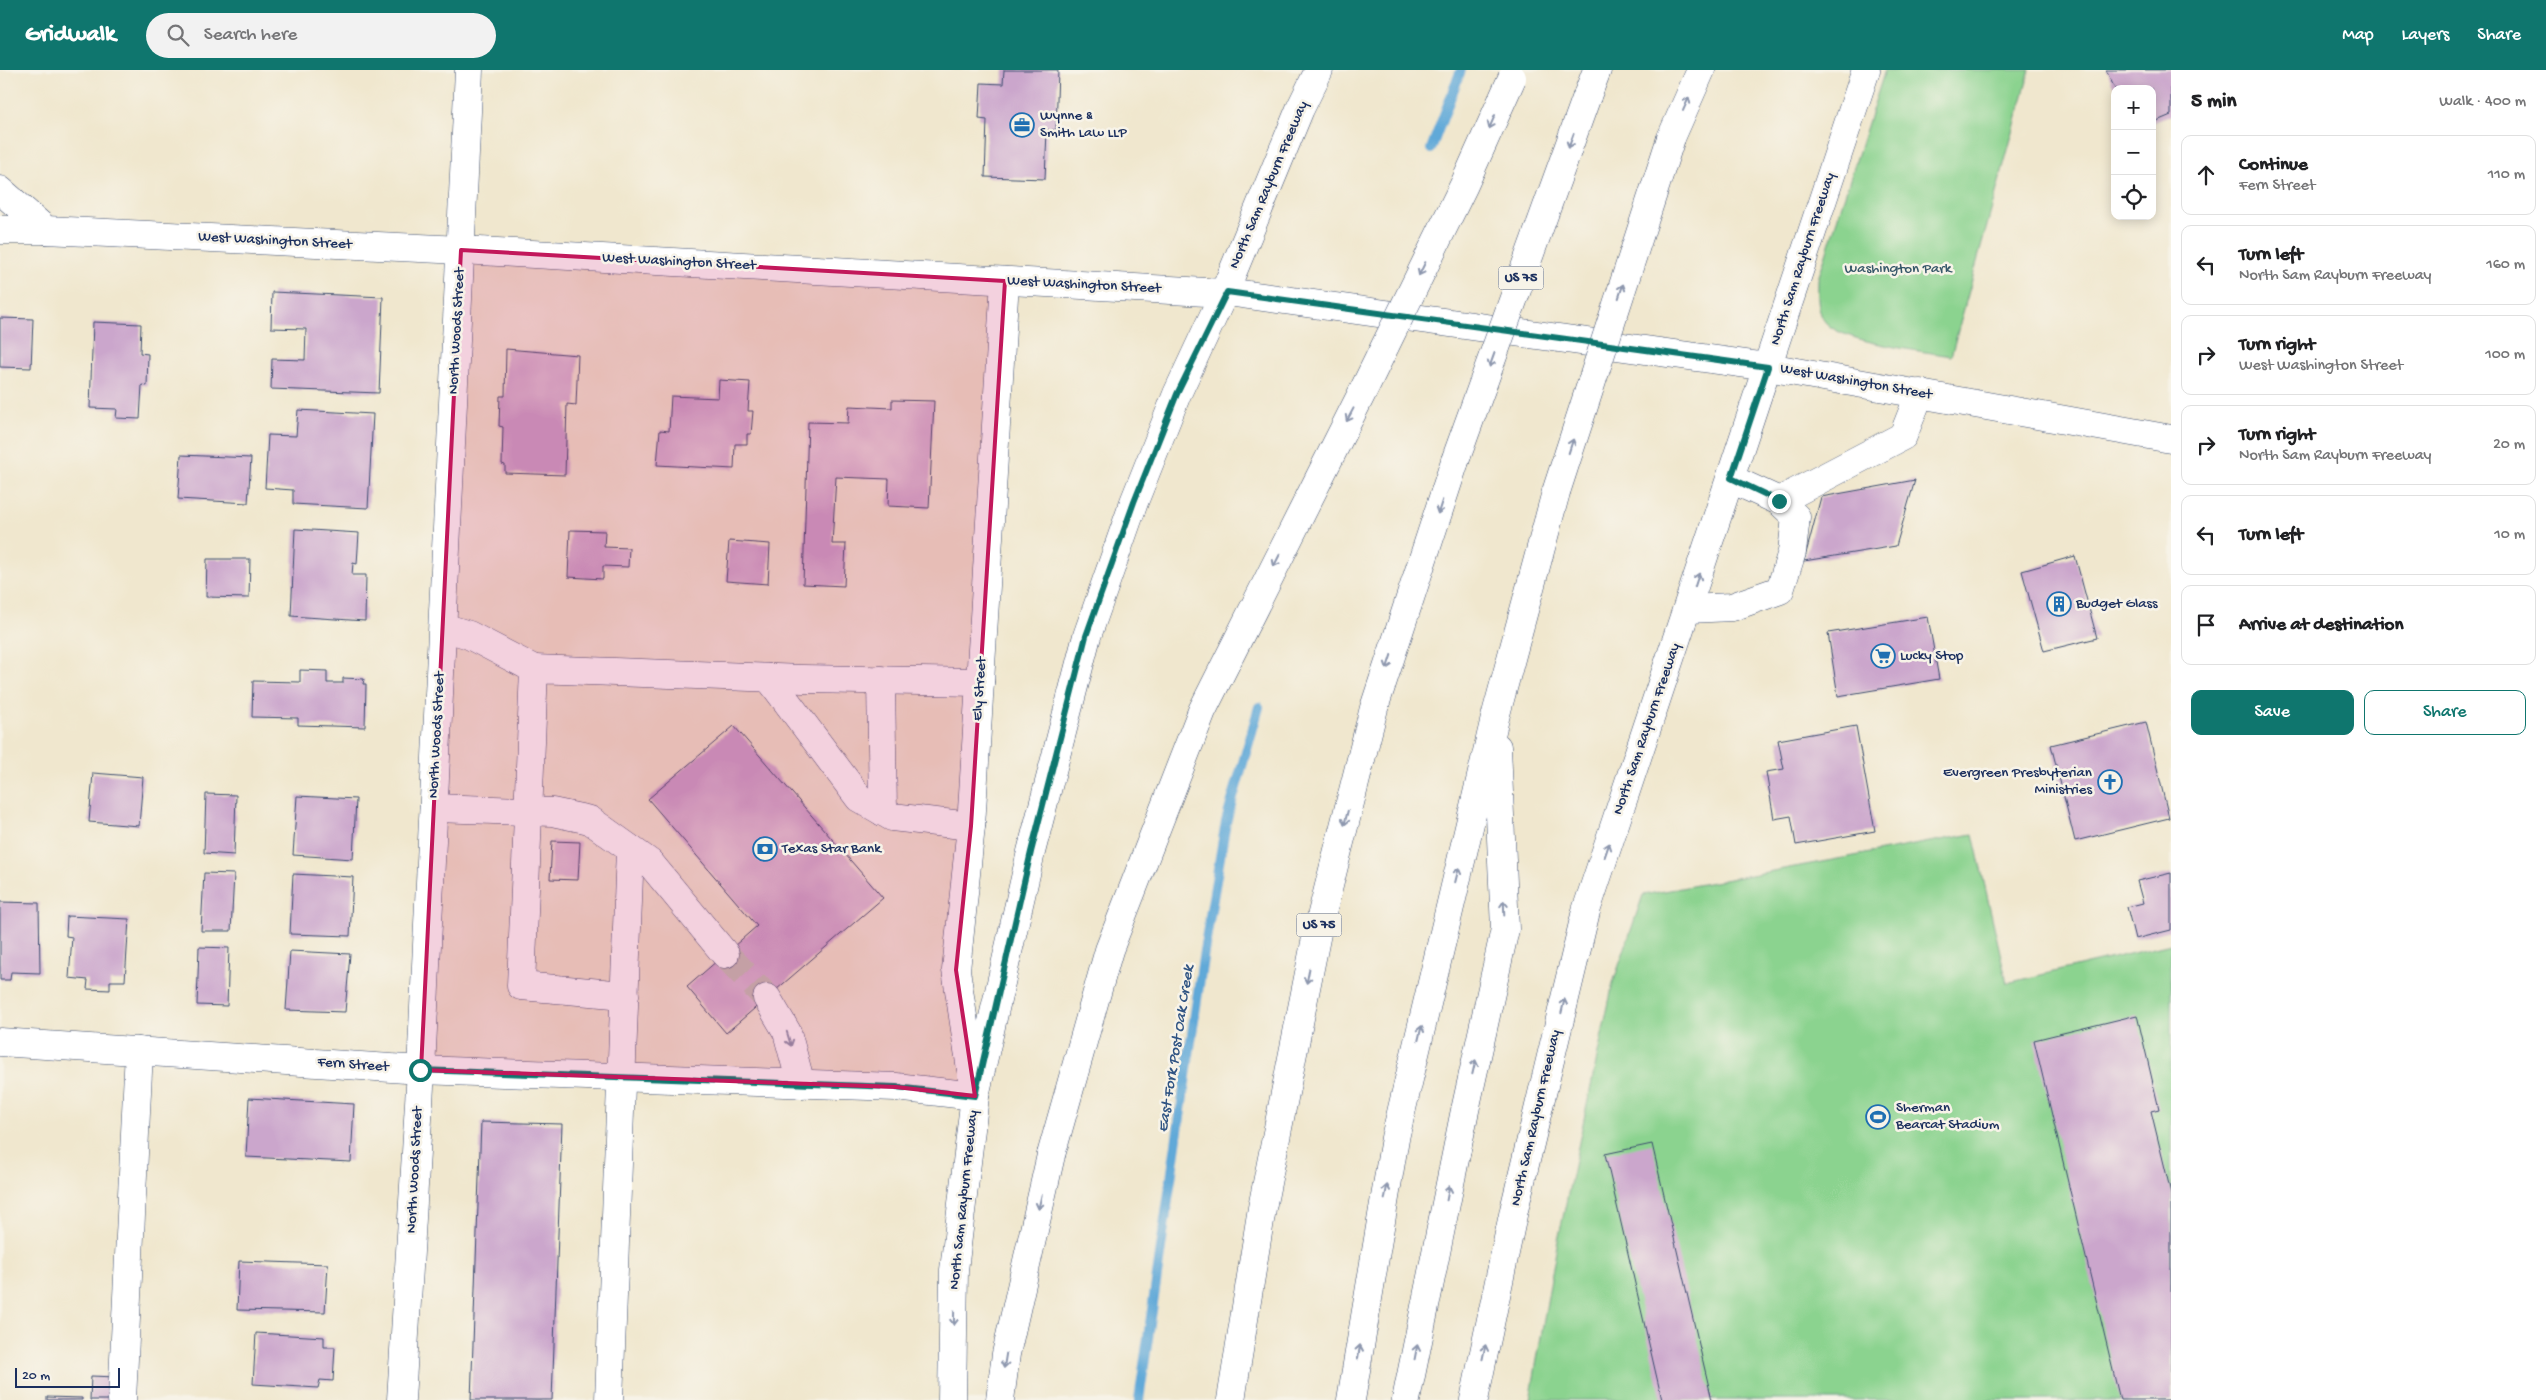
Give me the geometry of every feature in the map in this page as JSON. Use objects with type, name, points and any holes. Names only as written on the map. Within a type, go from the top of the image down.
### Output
[{"type":"main road","name":"North Woods Street","points":[[401,1400],[434,808],[469,70]]},
{"type":"main road","name":"North Sam Rayburn Freeway","points":[[952,1400],[954,1270],[975,1096],[1031,852],[1086,636],[1134,502],[1177,394],[1224,293],[1300,109],[1319,70]]},
{"type":"main road","name":"US 75","points":[[1231,1400],[1262,1208],[1317,933],[1374,708],[1455,461],[1597,70]]},
{"type":"main road","points":[[1351,1400],[1395,1138],[1496,714],[1556,492],[1671,138],[1701,70]]},
{"type":"main road","name":"North Sam Rayburn Freeway","points":[[1474,1400],[1514,1210],[1586,911],[1866,70]]},
{"type":"main road","points":[[1000,1400],[1006,1354],[1051,1155],[1109,950],[1202,711],[1464,185],[1514,74]]},
{"type":"main road","points":[[0,190],[46,230]]},
{"type":"main road","name":"West Washington Street","points":[[0,230],[46,230],[461,250],[1227,292],[1768,367],[2171,439]]},
{"type":"main road","name":"Ely Street","points":[[975,1096],[956,970],[972,826],[1006,281]]},
{"type":"main road","points":[[1779,501],[1904,436],[1920,393]]},
{"type":"main road","points":[[1688,608],[1732,607],[1780,590],[1792,552],[1796,517],[1779,501],[1731,478]]},
{"type":"main road","points":[[443,626],[469,635],[534,670],[769,678],[980,682]]},
{"type":"main road","points":[[534,670],[520,986],[625,995]]},
{"type":"main road","points":[[769,678],[859,798],[892,817],[972,826]]},
{"type":"main road","points":[[881,680],[883,812]]},
{"type":"main road","points":[[1406,1400],[1464,1115],[1505,929],[1496,714]]},
{"type":"main road","points":[[434,808],[552,812],[590,820],[650,863],[725,954]]},
{"type":"main road","points":[[609,1400],[630,849]]},
{"type":"main road","points":[[767,998],[787,1032],[801,1084]]},
{"type":"main road","name":"Fern Street","points":[[0,1042],[420,1070],[896,1087],[975,1096]]},
{"type":"main road","points":[[122,1400],[140,1051]]},
{"type":"highlighted area","points":[[461,250],[1005,281],[971,826],[956,970],[975,1096],[896,1087],[421,1070]]},
{"type":"green space","name":"Washington Park","points":[[1885,70],[2030,70],[1951,356],[1886,345],[1850,336],[1837,331],[1827,324],[1823,320],[1819,309],[1818,279]]},
{"type":"green space","name":"Sherman Bearcat Stadium","points":[[1973,834],[2007,983],[2171,944],[2171,1400],[1530,1400],[1556,1250],[1613,983],[1643,895]]},
{"type":"building","name":"Wynne & Smith Law LLP","points":[[1004,70],[1058,70],[1056,130],[1047,130],[1045,179],[985,177],[987,120],[979,119],[981,83],[1003,84]]},
{"type":"building","points":[[2106,70],[2171,70],[2171,115],[2156,121],[2156,85],[2113,85]]},
{"type":"building","points":[[272,292],[383,297],[379,393],[271,389],[272,359],[305,360],[306,329],[271,328]]},
{"type":"building","points":[[0,318],[33,319],[31,368],[0,367]]},
{"type":"building","points":[[93,322],[141,324],[140,353],[148,354],[147,386],[142,385],[140,419],[116,418],[117,409],[90,408]]},
{"type":"building","points":[[506,349],[578,355],[576,405],[567,404],[565,475],[505,473],[505,465],[502,464],[503,427],[499,426],[500,396],[505,396]]},
{"type":"building","points":[[719,380],[750,382],[748,411],[753,411],[751,434],[747,434],[747,444],[735,444],[734,469],[657,465],[660,430],[669,431],[671,396],[718,398]]},
{"type":"building","points":[[892,400],[934,401],[929,508],[888,506],[889,479],[836,477],[832,544],[846,544],[844,586],[803,584],[808,422],[848,423],[849,406],[892,408]]},
{"type":"building","points":[[298,410],[373,414],[368,508],[293,504],[293,490],[265,488],[268,435],[296,436]]},
{"type":"building","points":[[181,455],[251,458],[248,503],[178,499]]},
{"type":"building","points":[[1915,480],[1896,546],[1804,561],[1821,497]]},
{"type":"building","points":[[295,529],[359,533],[357,564],[353,563],[352,575],[366,575],[365,621],[291,616]]},
{"type":"building","points":[[570,530],[605,531],[604,547],[629,548],[628,567],[603,566],[603,579],[568,577]]},
{"type":"building","points":[[729,541],[770,544],[768,584],[726,581]]},
{"type":"building","name":"Budget Glass","points":[[2075,556],[2097,638],[2044,651],[2022,571]]},
{"type":"building","points":[[207,559],[250,559],[249,598],[206,597]]},
{"type":"building","name":"Lucky Stop","points":[[1928,617],[1939,679],[1838,696],[1828,633]]},
{"type":"building","points":[[300,670],[327,671],[327,683],[343,683],[343,678],[364,679],[363,684],[366,684],[365,727],[298,725],[298,718],[252,717],[253,681],[300,682]]},
{"type":"building","name":"Evergreen Presbyterian Ministries","points":[[2146,722],[2169,818],[2075,841],[2051,745]]},
{"type":"building","name":"Texas Star Bank","points":[[734,726],[883,898],[726,1033],[687,987],[757,926],[648,799]]},
{"type":"building","points":[[1856,726],[1875,831],[1796,845],[1791,816],[1774,819],[1766,772],[1784,769],[1778,740]]},
{"type":"building","points":[[93,773],[143,777],[139,826],[89,822]]},
{"type":"building","points":[[206,794],[236,795],[234,855],[204,853]]},
{"type":"building","points":[[297,796],[356,799],[353,859],[293,855]]},
{"type":"building","points":[[552,841],[580,842],[578,880],[550,879]]},
{"type":"building","points":[[204,873],[234,874],[231,931],[201,931]]},
{"type":"building","points":[[2171,873],[2171,930],[2135,939],[2127,907],[2143,903],[2137,881]]},
{"type":"building","points":[[293,874],[353,877],[350,936],[290,934]]},
{"type":"building","points":[[0,902],[39,903],[40,973],[11,972],[10,980],[0,980]]},
{"type":"building","points":[[67,916],[129,919],[125,981],[110,981],[110,990],[87,989],[88,980],[69,978],[72,937],[66,936]]},
{"type":"building","points":[[199,947],[229,948],[227,1006],[197,1005]]},
{"type":"building","points":[[290,951],[350,954],[345,1012],[286,1010]]},
{"type":"building","points":[[2137,1015],[2159,1109],[2151,1111],[2171,1193],[2171,1400],[2120,1400],[2034,1040]]},
{"type":"building","points":[[249,1098],[354,1104],[351,1162],[246,1157]]},
{"type":"building","points":[[481,1122],[562,1124],[552,1400],[471,1400]]},
{"type":"building","points":[[1652,1144],[1712,1400],[1662,1400],[1605,1154]]},
{"type":"building","points":[[239,1261],[328,1264],[325,1312],[237,1310]]},
{"type":"building","points":[[256,1333],[324,1337],[324,1347],[335,1347],[333,1381],[320,1380],[318,1388],[253,1384]]},
{"type":"building","points":[[91,1376],[116,1377],[115,1400],[90,1400]]},
{"type":"building","points":[[47,1397],[82,1398],[82,1400],[47,1400]]},
{"type":"waterway","name":"East Fork Post Oak Creek","points":[[1431,149],[1461,70]]},
{"type":"waterway","name":"East Fork Post Oak Creek","points":[[1139,1400],[1204,951],[1226,822],[1259,707]]},
{"type":"tunnel","points":[[725,954],[767,998]]},
{"type":"place","name":"Wynne & Smith Law LLP","points":[[1022,125]]},
{"type":"place","name":"Budget Glass","points":[[2059,604]]},
{"type":"place","name":"Lucky Stop","points":[[1883,656]]},
{"type":"place","name":"Evergreen Presbyterian Ministries","points":[[2110,782]]},
{"type":"place","name":"Texas Star Bank","points":[[765,849]]},
{"type":"place","name":"Sherman Bearcat Stadium","points":[[1878,1117]]},
{"type":"route","points":[[420,1070],[896,1087],[975,1096],[1031,852],[1086,636],[1134,502],[1177,394],[1224,293],[1768,367],[1731,478],[1779,501]]}]
